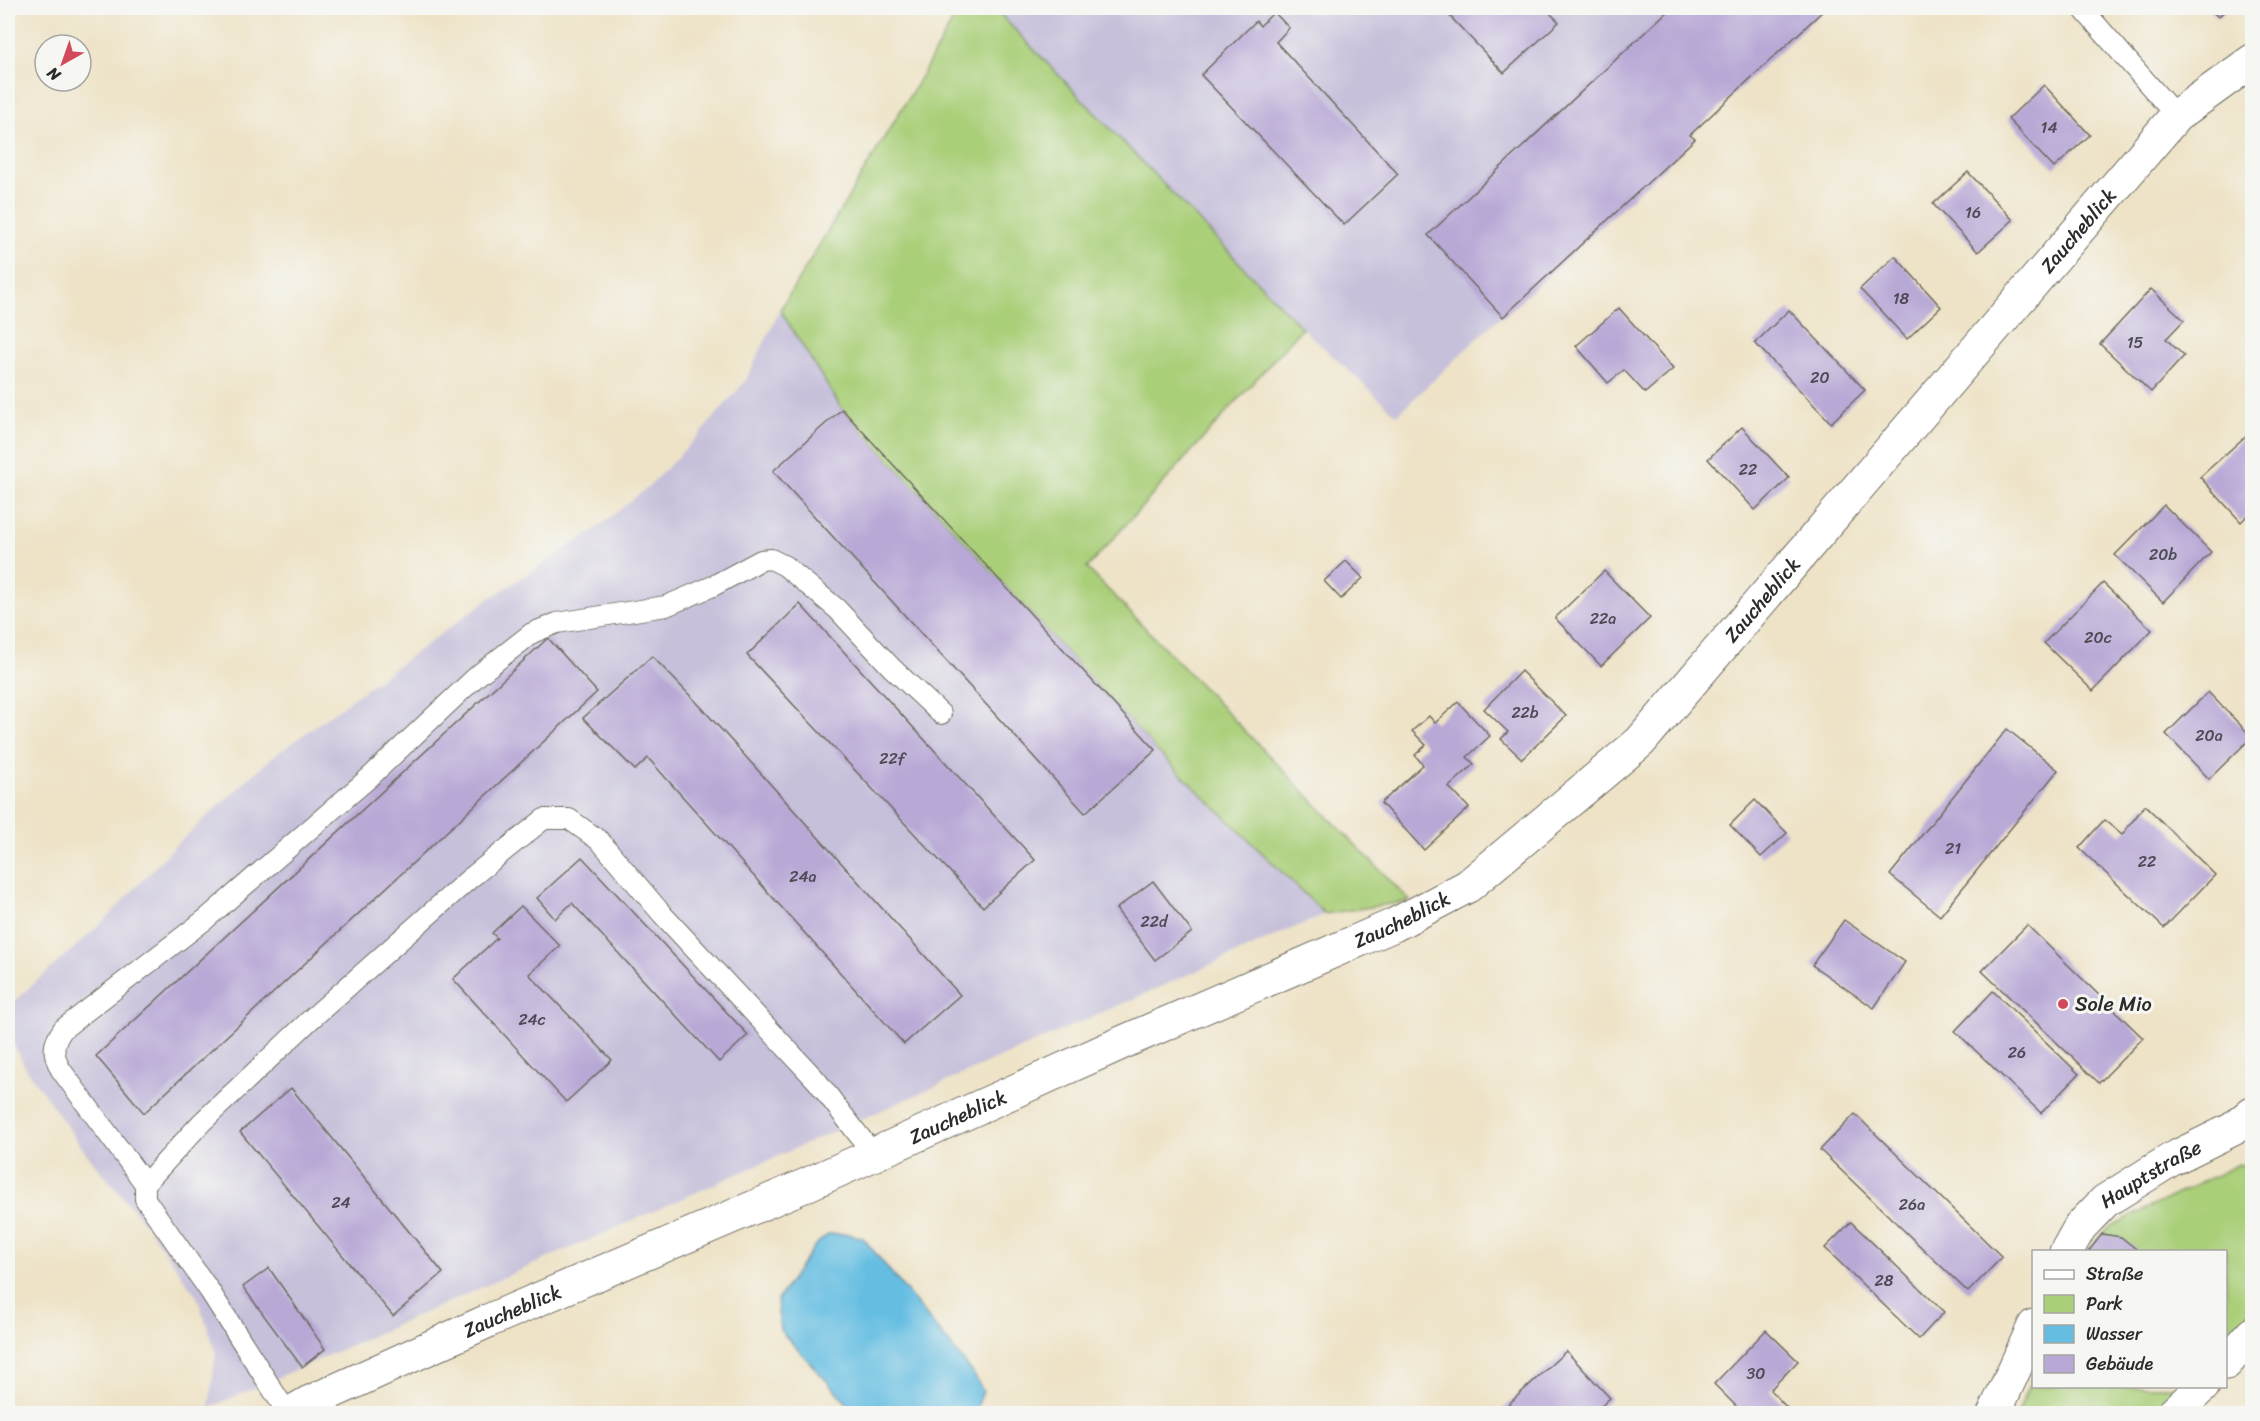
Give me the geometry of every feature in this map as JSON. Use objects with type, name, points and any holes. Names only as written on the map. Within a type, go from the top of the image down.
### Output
[{"type":"street","name":"Zaucheblick","points":[[289,1413],[489,1320],[874,1155],[1128,1040],[1394,925],[1468,886],[1640,742],[2176,116],[2253,61]]},
{"type":"street","name":"Hauptstraße","points":[[2067,1250],[2080,1227],[2105,1201],[2172,1159],[2246,1124]]},
{"type":"street","points":[[1994,1413],[2032,1330]]},
{"type":"street","points":[[2227,1363],[2253,1334]]},
{"type":"street","points":[[2173,1413],[2201,1388]]},
{"type":"lane","points":[[2082,8],[2176,116]]},
{"type":"lane","points":[[289,1413],[209,1290],[145,1199],[145,1184],[61,1070],[53,1054],[55,1040],[63,1029],[206,919],[370,777],[477,676],[532,633],[557,623],[666,606],[761,561],[771,559],[785,566],[837,609],[891,667],[941,714]]},
{"type":"lane","points":[[145,1184],[201,1123],[310,1020],[468,880],[544,819],[569,819],[600,841],[662,914],[817,1081],[874,1155]]},
{"type":"shaded area","points":[[994,8],[1824,8],[1397,415],[1302,328]]},
{"type":"shaded area","points":[[780,310],[842,409],[1156,750],[1325,914],[209,1408],[216,1352],[197,1297],[147,1226],[85,1152],[27,1070],[9,1036],[11,1004],[106,919],[174,847],[270,759],[483,603],[595,530],[649,486],[700,434],[746,380]]},
{"type":"green space","points":[[960,8],[994,8],[1302,328],[1087,568],[1410,901],[1325,914],[1156,750],[842,409],[780,310]]},
{"type":"green space","points":[[2239,1164],[2252,1169],[2252,1304],[2244,1321],[2227,1342],[2227,1250],[2092,1250],[2095,1242],[2111,1226]]},
{"type":"green space","points":[[2032,1378],[2032,1388],[2182,1388],[2154,1413],[2016,1414]]},
{"type":"water","points":[[829,1234],[848,1234],[863,1238],[973,1373],[983,1391],[975,1413],[856,1413],[780,1330],[777,1301],[815,1245]]},
{"type":"building","points":[[1442,8],[1545,8],[1559,22],[1504,73]]},
{"type":"building","points":[[1671,8],[1826,8],[1690,135],[1695,139],[1503,317],[1428,235]]},
{"type":"building","points":[[2209,8],[2228,8],[2218,17]]},
{"type":"building","points":[[1274,12],[1289,28],[1276,42],[1398,174],[1344,225],[1201,75],[1256,21],[1260,26]]},
{"type":"building","points":[[2044,85],[2090,135],[2054,168],[2008,119]]},
{"type":"building","points":[[1968,172],[2013,220],[1978,252],[1933,204]]},
{"type":"building","points":[[1895,256],[1941,307],[1907,339],[1860,289]]},
{"type":"building","points":[[2151,289],[2184,320],[2166,339],[2184,356],[2151,392],[2100,344]]},
{"type":"building","points":[[1619,308],[1673,369],[1645,393],[1624,370],[1608,383],[1576,346]]},
{"type":"building","points":[[1789,310],[1865,390],[1831,423],[1755,343]]},
{"type":"building","points":[[842,409],[1156,750],[1085,813],[773,471]]},
{"type":"building","points":[[1742,427],[1789,478],[1755,510],[1708,459]]},
{"type":"building","points":[[2249,433],[2252,436],[2252,511],[2241,522],[2200,477]]},
{"type":"building","points":[[2164,505],[2211,552],[2163,602],[2115,555]]},
{"type":"building","points":[[1346,561],[1363,578],[1341,599],[1324,581]]},
{"type":"building","points":[[1604,571],[1650,618],[1601,666],[1555,618]]},
{"type":"building","points":[[2103,583],[2152,630],[2093,691],[2044,643]]},
{"type":"building","points":[[800,604],[1035,860],[983,907],[747,655]]},
{"type":"building","points":[[548,638],[597,692],[144,1113],[96,1056]]},
{"type":"building","points":[[652,656],[701,707],[960,995],[904,1044],[648,758],[635,770],[583,718]]},
{"type":"building","points":[[1521,671],[1566,716],[1522,759],[1501,739],[1508,732],[1484,709]]},
{"type":"building","points":[[2208,692],[2252,737],[2209,779],[2166,734]]},
{"type":"building","points":[[1458,702],[1490,736],[1467,757],[1474,764],[1449,787],[1469,808],[1424,850],[1381,803],[1423,765],[1415,755],[1426,745],[1412,731],[1429,716],[1435,723]]},
{"type":"building","points":[[2007,729],[2058,770],[1940,916],[1890,875]]},
{"type":"building","points":[[1755,800],[1787,833],[1761,857],[1730,825]]},
{"type":"building","points":[[2145,805],[2215,875],[2164,928],[2079,848],[2104,820],[2122,835]]},
{"type":"building","points":[[582,857],[748,1035],[719,1062],[572,903],[555,919],[537,898]]},
{"type":"building","points":[[1153,881],[1192,932],[1155,960],[1116,909]]},
{"type":"building","points":[[521,906],[560,946],[529,974],[612,1060],[566,1102],[453,979],[497,938],[492,933]]},
{"type":"building","points":[[1844,920],[1905,962],[1874,1008],[1812,965]]},
{"type":"building","name":"Sole Mio","points":[[2027,925],[2143,1038],[2099,1083],[1982,971]]},
{"type":"building","points":[[1993,991],[2079,1074],[2041,1113],[1955,1031]]},
{"type":"building","points":[[291,1088],[443,1273],[393,1316],[240,1132]]},
{"type":"building","points":[[1855,1114],[2002,1257],[1968,1292],[1820,1150]]},
{"type":"building","points":[[1851,1222],[1944,1312],[1919,1339],[1825,1248]]},
{"type":"building","points":[[2102,1234],[2121,1237],[2137,1250],[2090,1250]]},
{"type":"building","points":[[269,1268],[325,1349],[302,1367],[243,1287]]},
{"type":"building","points":[[1766,1330],[1798,1361],[1770,1390],[1793,1414],[1744,1414],[1714,1384]]},
{"type":"building","points":[[1566,1351],[1610,1398],[1593,1414],[1498,1414]]},
{"type":"place","name":"Sole Mio","points":[[2063,1004]]}]
